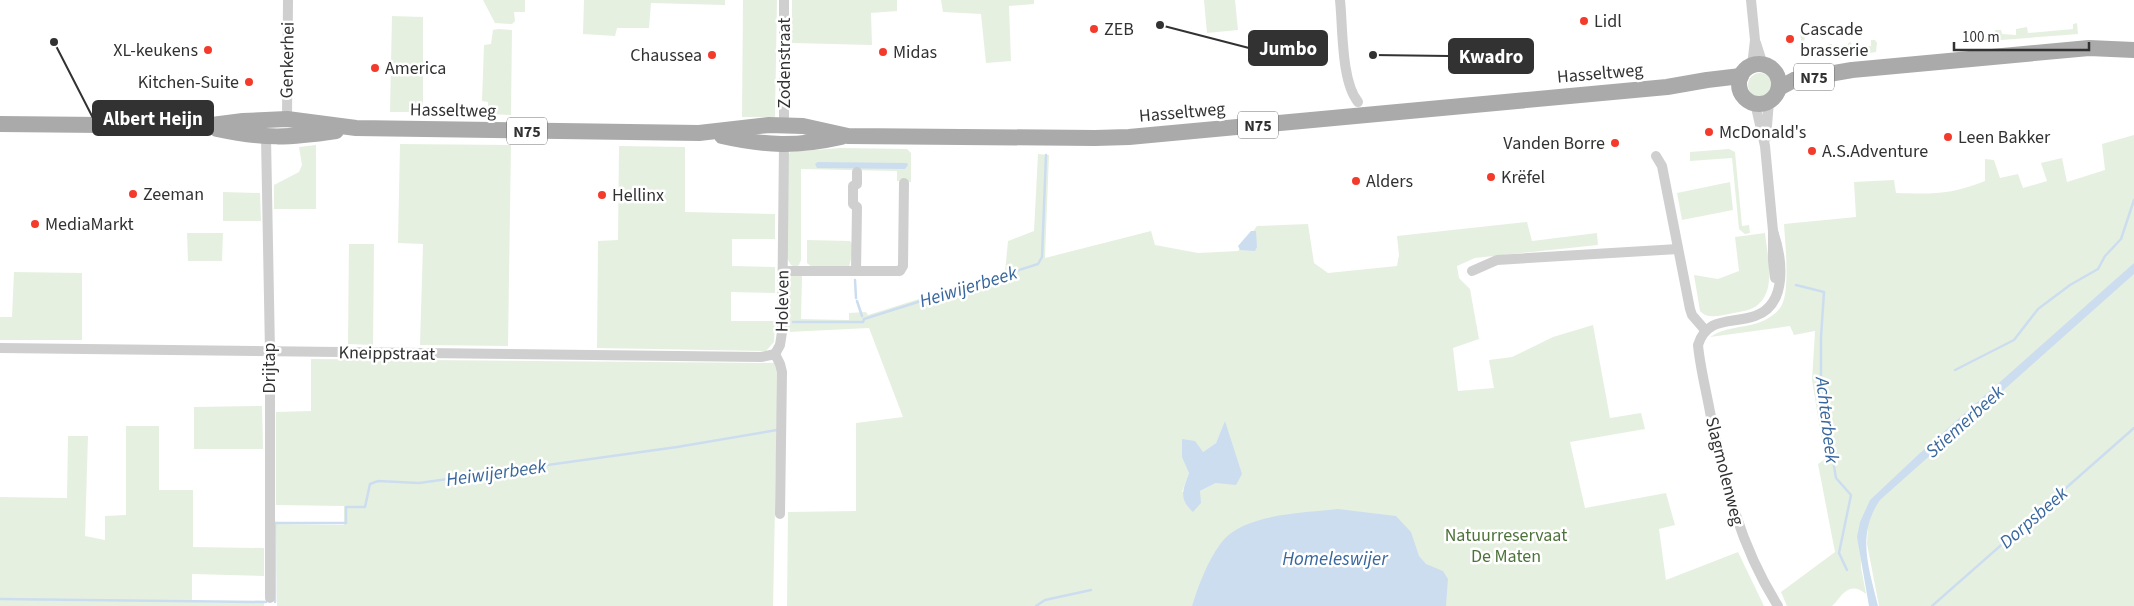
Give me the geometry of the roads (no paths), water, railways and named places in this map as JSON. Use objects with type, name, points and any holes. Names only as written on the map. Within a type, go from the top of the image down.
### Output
[{"type":"main road","name":"Hasseltweg","points":[[699,133],[763,144],[804,144],[848,136],[1130,138],[1667,87],[1707,80],[1759,76],[1794,80],[1852,70],[2089,48],[2134,42]]},
{"type":"main road","name":"Hasseltweg","points":[[2089,48],[2134,50]]},
{"type":"main road","points":[[1759,76],[1749,101],[1762,102]]},
{"type":"main road","name":"N75","points":[[1759,76],[1773,98],[1762,102]]},
{"type":"main road","name":"Hasseltweg","points":[[0,124],[204,126],[265,120],[287,120],[356,128],[699,133],[769,125],[803,126],[848,136]]},
{"type":"main road","points":[[265,120],[260,129],[266,137]]},
{"type":"main road","points":[[287,120],[293,128],[289,137]]},
{"type":"main road","name":"Hasseltweg","points":[[204,126],[266,137],[289,137],[356,128]]},
{"type":"main road","points":[[784,126],[790,129],[792,135],[790,141],[784,144]]},
{"type":"street","name":"Genkerhei","points":[[287,120],[288,0]]},
{"type":"street","name":"Zodenstraat","points":[[784,0],[784,126]]},
{"type":"street","points":[[1340,0],[1347,79],[1358,102]]},
{"type":"street","points":[[1751,0],[1759,76]]},
{"type":"street","points":[[1656,156],[1662,166],[1692,315],[1705,330],[1725,322],[1756,315],[1769,307],[1776,296],[1780,277],[1780,260],[1773,231],[1762,102]]},
{"type":"street","name":"Drijtap","points":[[266,137],[270,352],[270,598]]},
{"type":"street","name":"Holeven","points":[[780,514],[782,372],[775,354],[780,345],[782,332],[784,144]]},
{"type":"street","points":[[856,271],[857,207],[853,204],[853,195],[854,186],[857,184],[857,172]]},
{"type":"street","points":[[783,271],[900,271],[903,266],[904,182]]},
{"type":"street","points":[[1472,271],[1497,260],[1678,249]]},
{"type":"street","name":"Slagmolenweg","points":[[1705,330],[1698,345],[1698,354],[1723,475],[1743,539],[1756,568],[1778,606]]},
{"type":"street","name":"Kneippstraat","points":[[0,348],[761,357],[775,354]]},
{"type":"water","points":[[818,162],[907,163],[908,165],[905,169],[817,168],[815,164]]},
{"type":"water","points":[[1251,231],[1256,231],[1257,247],[1255,251],[1240,250],[1238,246]]},
{"type":"water","name":"Stiemerbeek","points":[[2134,263],[2134,274],[1880,500],[1868,526],[1866,539],[1868,565],[1878,606],[1869,606],[1857,537],[1860,522],[1870,500],[1920,453]]},
{"type":"water","points":[[1225,421],[1242,474],[1236,485],[1216,483],[1200,491],[1201,503],[1193,512],[1185,502],[1183,494],[1189,473],[1182,457],[1182,439],[1195,441],[1203,452],[1216,443]]},
{"type":"water","name":"Homeleswijer","points":[[1338,509],[1396,516],[1411,532],[1419,556],[1426,564],[1443,571],[1448,579],[1446,606],[1192,606],[1208,565],[1221,543],[1231,533],[1259,520],[1275,516]]},
{"type":"waterway","name":"Heiwijerbeek","points":[[793,322],[863,322],[864,319],[1038,264],[1042,257],[1046,155]]},
{"type":"waterway","name":"Achterbeek","points":[[1955,370],[2014,340],[2038,309],[2070,285],[2098,269],[2105,256],[2121,239],[2134,200]]},
{"type":"waterway","points":[[855,280],[856,298]]},
{"type":"waterway","name":"Achterbeek","points":[[1796,285],[1824,292],[1821,337],[1821,390],[1836,478],[1851,495],[1839,553],[1847,570]]},
{"type":"waterway","points":[[857,301],[862,316]]},
{"type":"waterway","name":"Dorpsbeek","points":[[1932,606],[2134,428]]},
{"type":"waterway","name":"Heiwijerbeek","points":[[275,523],[346,523],[346,507],[365,507],[370,484],[378,481],[419,483],[677,447],[777,430]]},
{"type":"waterway","name":"Heiwijerbeek","points":[[275,523],[275,602]]},
{"type":"waterway","points":[[1036,606],[1045,600],[1091,590]]},
{"type":"waterway","name":"Heiwijerbeek","points":[[0,599],[266,602]]},
{"type":"place","name":"Lidl","points":[[1584,21]]},
{"type":"place","name":"Jumbo","points":[[1160,25]]},
{"type":"place","name":"ZEB","points":[[1094,29]]},
{"type":"place","name":"Cascade brasserie","points":[[1790,39]]},
{"type":"place","name":"Albert Heijn","points":[[54,42]]},
{"type":"place","name":"XL-keukens","points":[[208,50]]},
{"type":"place","name":"Midas","points":[[883,52]]},
{"type":"place","name":"Chaussea","points":[[712,55]]},
{"type":"place","name":"Kwadro","points":[[1373,55]]},
{"type":"place","name":"America","points":[[375,68]]},
{"type":"place","name":"Kitchen-Suite","points":[[249,82]]},
{"type":"place","name":"McDonald's","points":[[1709,132]]},
{"type":"place","name":"Leen Bakker","points":[[1948,137]]},
{"type":"place","name":"Vanden Borre","points":[[1615,143]]},
{"type":"place","name":"A.S.Adventure","points":[[1812,151]]},
{"type":"place","name":"Krëfel","points":[[1491,177]]},
{"type":"place","name":"Alders","points":[[1356,181]]},
{"type":"place","name":"Zeeman","points":[[133,194]]},
{"type":"place","name":"Hellinx","points":[[602,195]]},
{"type":"place","name":"MediaMarkt","points":[[35,224]]},
{"type":"park label","name":"Natuurreservaat De Maten","points":[[1506,545]]}]
